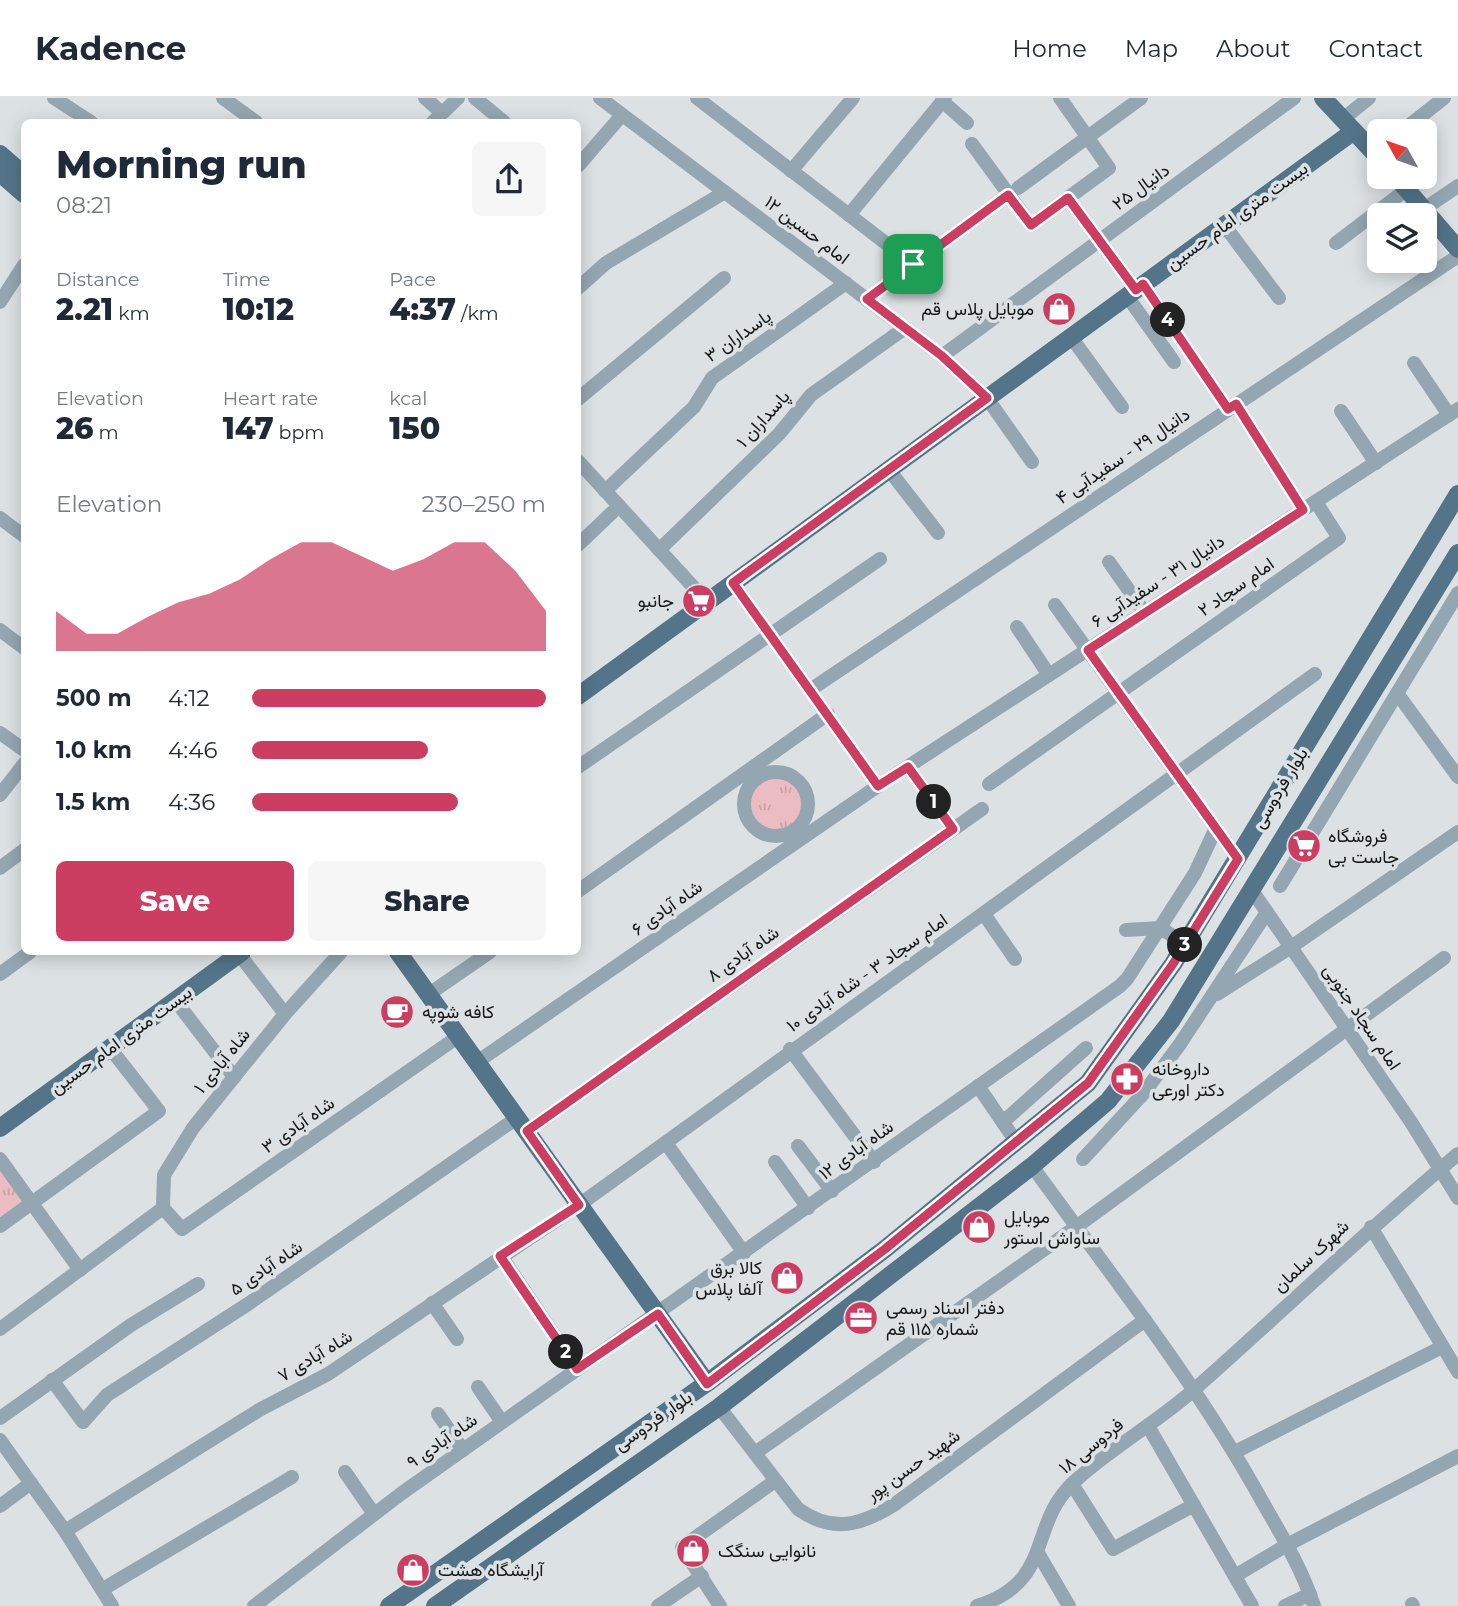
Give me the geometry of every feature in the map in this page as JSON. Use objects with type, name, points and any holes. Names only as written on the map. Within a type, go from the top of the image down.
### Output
[{"type":"main road","points":[[1323,98],[1367,144]]},
{"type":"main road","name":"بیست متری امام حسین","points":[[581,694],[1224,225],[1348,125]]},
{"type":"main road","points":[[0,154],[21,172]]},
{"type":"main road","points":[[0,173],[21,191]]},
{"type":"main road","points":[[1406,189],[1419,203]]},
{"type":"main road","points":[[1437,224],[1458,249]]},
{"type":"main road","name":"بلوار فردوسی","points":[[389,1606],[707,1384],[885,1249],[1088,1083],[1139,1014],[1186,943],[1458,495]]},
{"type":"main road","name":"بلوار فردوسی","points":[[435,1606],[719,1407],[1032,1166],[1108,1101],[1171,1021],[1458,553]]},
{"type":"main road","name":"بیست متری امام حسین","points":[[0,1113],[231,955]]},
{"type":"main road","name":"بیست متری امام حسین","points":[[0,1128],[176,1000],[232,955]]},
{"type":"main road","points":[[400,955],[707,1384]]},
{"type":"street","points":[[54,98],[87,119]]},
{"type":"street","points":[[223,98],[252,119]]},
{"type":"street","points":[[425,98],[437,117],[458,98]]},
{"type":"street","points":[[475,98],[500,119]]},
{"type":"street","name":"امام حسین ۱۲","points":[[600,98],[942,356],[987,398],[1032,462]]},
{"type":"street","points":[[697,98],[913,264]]},
{"type":"street","points":[[791,171],[853,98]]},
{"type":"street","points":[[972,144],[1013,191],[1031,225],[1109,168],[1060,98]]},
{"type":"street","points":[[867,299],[1141,98]]},
{"type":"street","name":"دانیال ۲۵","points":[[942,356],[1294,98]]},
{"type":"street","points":[[1348,125],[1369,98]]},
{"type":"street","points":[[1417,119],[1444,98]]},
{"type":"street","points":[[849,215],[944,100],[967,123]]},
{"type":"street","points":[[581,163],[622,115]]},
{"type":"street","points":[[1433,203],[1458,186]]},
{"type":"street","points":[[1336,243],[1394,189]]},
{"type":"street","points":[[581,285],[606,262],[725,192]]},
{"type":"street","points":[[1068,198],[1135,290],[1232,407],[1303,510]]},
{"type":"street","points":[[1224,225],[1279,298]]},
{"type":"street","name":"دانیال ۲۹ - سفیدآبی ۴","points":[[810,690],[1458,256]]},
{"type":"street","points":[[0,302],[21,270]]},
{"type":"street","points":[[581,397],[724,278]]},
{"type":"street","name":"پاسداران ۳","points":[[605,491],[694,407],[712,378],[846,283]]},
{"type":"street","points":[[1135,290],[1174,362]]},
{"type":"street","name":"پاسداران ۱","points":[[659,550],[779,434],[810,394],[905,328]]},
{"type":"street","points":[[1071,337],[1122,407]]},
{"type":"street","points":[[1414,363],[1454,412]]},
{"type":"street","points":[[1341,411],[1376,463]]},
{"type":"street","name":"دانیال ۳۱ - سفیدآبی ۶","points":[[878,786],[1454,412]]},
{"type":"street","points":[[581,463],[707,602]]},
{"type":"street","points":[[889,470],[938,533]]},
{"type":"street","name":"امام سجاد ۲","points":[[1119,693],[1339,538],[1315,502]]},
{"type":"street","points":[[581,542],[619,506]]},
{"type":"street","points":[[0,518],[21,534]]},
{"type":"street","points":[[581,765],[880,559]]},
{"type":"street","points":[[1109,562],[1145,613]]},
{"type":"street","points":[[733,583],[878,786]]},
{"type":"street","points":[[1280,886],[1458,593]]},
{"type":"street","points":[[1055,605],[1238,859]]},
{"type":"street","points":[[1017,627],[1049,675]]},
{"type":"street","points":[[0,630],[21,646]]},
{"type":"street","name":"امام سجاد ۳ - شاه آبادی ۱۰","points":[[579,1205],[790,1049],[984,914],[1315,674]]},
{"type":"street","points":[[989,785],[1119,693]]},
{"type":"street","points":[[1397,693],[1453,759],[1458,777]]},
{"type":"street","points":[[581,889],[753,775],[828,714]]},
{"type":"street","points":[[0,733],[21,748]]},
{"type":"street","points":[[908,767],[953,829]]},
{"type":"street","points":[[0,795],[21,768]]},
{"type":"street","points":[[775,772],[794,777],[801,784],[806,793],[807,813],[796,837],[769,836],[751,826],[743,807],[744,796],[753,775],[775,772]]},
{"type":"street","name":"شاه آبادی ۶","points":[[477,1062],[796,837],[878,786]]},
{"type":"street","name":"شاه آبادی ۸","points":[[522,1125],[982,809]]},
{"type":"street","name":"شاه آبادی ۱۲","points":[[658,1314],[1078,1017],[1127,979],[1195,873],[1216,828]]},
{"type":"street","points":[[1213,996],[1291,947],[1458,832]]},
{"type":"street","points":[[0,868],[21,852]]},
{"type":"street","name":"امام سجاد جنوبی","points":[[1251,889],[1441,1168],[1458,1198]]},
{"type":"street","points":[[1083,1159],[1143,1094],[1213,996],[1267,912]]},
{"type":"street","points":[[984,914],[1015,959]]},
{"type":"street","points":[[1126,930],[1160,928],[1186,943]]},
{"type":"street","points":[[0,974],[26,955]]},
{"type":"street","points":[[236,955],[285,1014]]},
{"type":"street","name":"شاه آبادی ۱","points":[[163,1208],[164,1175],[193,1128],[285,1014],[338,955]]},
{"type":"street","points":[[429,994],[485,955]]},
{"type":"street","points":[[755,1453],[1076,1227],[1444,958]]},
{"type":"street","points":[[176,1000],[234,1077]]},
{"type":"street","name":"شاه آبادی ۳","points":[[163,1208],[182,1229],[458,1036]]},
{"type":"street","points":[[0,1226],[159,1111],[110,1048]]},
{"type":"street","points":[[1003,1122],[1086,1048]]},
{"type":"street","points":[[790,1049],[874,1162]]},
{"type":"street","points":[[978,1086],[1017,1143]]},
{"type":"street","name":"شاه آبادی ۵","points":[[52,1380],[83,1422],[107,1395],[522,1125]]},
{"type":"street","points":[[666,1143],[744,1253]]},
{"type":"street","points":[[798,1146],[832,1191]]},
{"type":"street","name":"شهرک سلمان","points":[[1194,1390],[1371,1227],[1458,1154]]},
{"type":"street","points":[[0,1159],[80,1270]]},
{"type":"street","points":[[775,1162],[808,1208]]},
{"type":"street","points":[[1032,1166],[1145,1320],[1235,1452],[1287,1545],[1312,1600],[1285,1606]]},
{"type":"street","name":"شاه آبادی ۷","points":[[65,1531],[261,1409],[328,1374],[579,1205]]},
{"type":"street","points":[[0,1329],[163,1208]]},
{"type":"street","points":[[1371,1227],[1458,1372]]},
{"type":"street","points":[[500,1256],[577,1369]]},
{"type":"street","points":[[0,1418],[52,1380],[198,1284]]},
{"type":"street","points":[[432,1303],[457,1339]]},
{"type":"street","name":"شاه آبادی ۹","points":[[254,1606],[374,1514],[658,1314]]},
{"type":"street","name":"شهید حسن پور","points":[[719,1407],[798,1509],[813,1520],[843,1527],[868,1520],[895,1504],[1145,1320]]},
{"type":"street","points":[[1235,1452],[1442,1347]]},
{"type":"street","points":[[478,1387],[502,1422]]},
{"type":"street","name":"فردوسی ۱۸","points":[[977,1606],[1017,1584],[1038,1553],[1042,1533],[1052,1511],[1072,1484],[1194,1390]]},
{"type":"street","points":[[438,1414],[463,1450]]},
{"type":"street","points":[[1148,1426],[1252,1606]]},
{"type":"street","points":[[0,1440],[65,1531],[112,1606]]},
{"type":"street","points":[[1235,1576],[1287,1545],[1458,1456]]},
{"type":"street","points":[[345,1472],[374,1514]]},
{"type":"street","points":[[103,1589],[292,1477]]},
{"type":"street","points":[[720,1606],[682,1547],[775,1481]]},
{"type":"street","points":[[0,1506],[31,1483]]},
{"type":"street","points":[[1072,1484],[1113,1549],[1194,1505]]},
{"type":"street","points":[[1038,1553],[1069,1606]]},
{"type":"street","points":[[658,1606],[702,1576]]},
{"type":"green space","points":[[775,777],[786,779],[795,785],[801,794],[801,816],[795,825],[786,831],[775,833],[764,831],[755,825],[749,816],[747,805],[749,794],[755,785],[764,779]]},
{"type":"green space","points":[[0,1159],[31,1203],[4,1223],[0,1216]]},
{"type":"place","name":"موبایل پلاس قم","points":[[1059,309]]},
{"type":"place","name":"جانبو","points":[[699,601]]},
{"type":"place","name":"فروشگاه جاست بی","points":[[1304,846]]},
{"type":"place","name":"کافه شوپه","points":[[397,1012]]},
{"type":"place","name":"داروخانه دکتر اورعی","points":[[1127,1079]]},
{"type":"place","name":"موبایل ساواش استور","points":[[979,1227]]},
{"type":"place","name":"کالا برق آلفا پلاس","points":[[787,1278]]},
{"type":"place","name":"دفتر اسناد رسمی شماره ۱۱۵ قم","points":[[861,1318]]},
{"type":"place","name":"نانوایی سنگک","points":[[693,1551]]},
{"type":"place","name":"آرایشگاه هشت","points":[[413,1570]]},
{"type":"route","points":[[1008,195],[1031,225],[1068,198],[1136,290],[1143,284],[1228,409],[1236,404],[1303,510],[1088,650],[1238,859],[1173,964],[1088,1083],[885,1249],[707,1384],[658,1314],[577,1369],[500,1256],[579,1205],[527,1131],[953,829],[908,767],[878,786],[733,583],[987,398],[942,356],[867,299],[913,264],[1008,195]]}]
